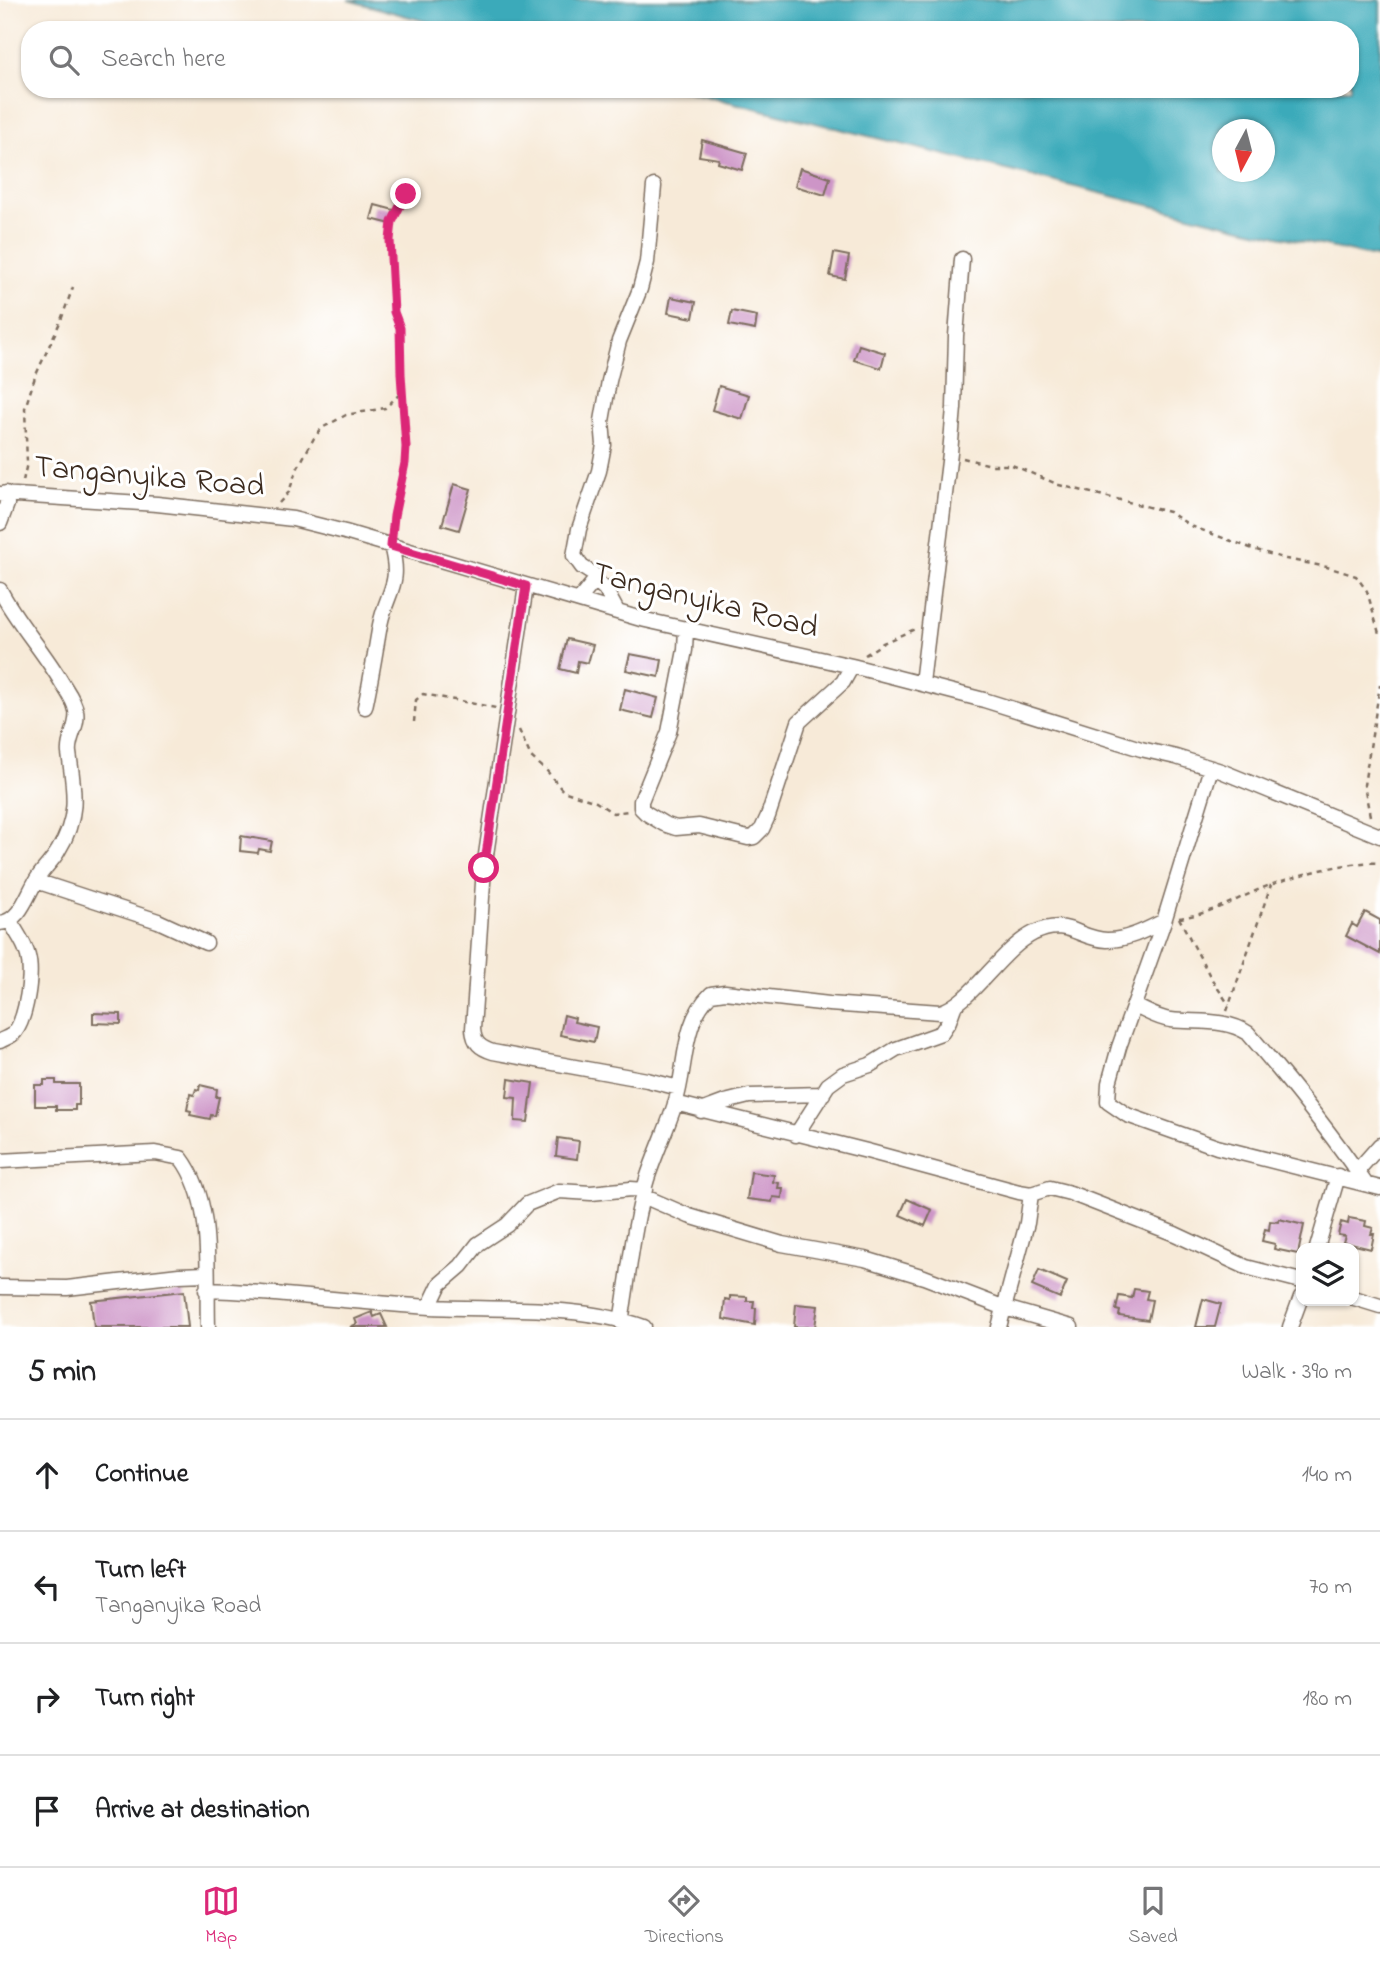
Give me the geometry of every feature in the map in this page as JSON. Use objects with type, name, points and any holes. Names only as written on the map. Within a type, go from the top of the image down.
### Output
[{"type":"street","points":[[617,611],[605,589],[574,556],[575,543],[599,471],[604,445],[603,421],[609,380],[619,341],[640,289],[646,262],[654,186]]},
{"type":"street","points":[[922,683],[950,453],[962,259]]},
{"type":"street","points":[[0,523],[8,494]]},
{"type":"street","name":"Tanganyika Road","points":[[8,494],[157,504],[293,519],[641,619],[922,683],[1211,768],[1377,834]]},
{"type":"street","points":[[365,707],[383,612],[395,582],[396,564],[391,546]]},
{"type":"street","points":[[579,600],[594,580]]},
{"type":"street","points":[[526,586],[484,868],[475,1040],[478,1045],[493,1052],[679,1088]]},
{"type":"street","points":[[0,590],[12,613],[44,652],[76,712],[75,727],[68,746],[75,803],[73,819],[59,849],[18,912],[5,922],[28,953],[29,978],[26,1003],[19,1024],[10,1037],[0,1041]]},
{"type":"street","points":[[686,628],[685,650],[669,733],[640,800],[641,808],[655,819],[676,828],[699,826],[748,838],[754,837],[762,829],[768,816],[799,722],[842,682],[852,666]]},
{"type":"street","points":[[1211,768],[1164,921],[1143,975],[1109,1083],[1107,1099],[1112,1106],[1127,1115],[1217,1147],[1338,1176],[1361,1177]]},
{"type":"street","points":[[36,881],[158,921],[206,943]]},
{"type":"street","points":[[796,1135],[828,1085],[843,1074],[870,1065],[911,1043],[941,1033],[954,1007],[1015,945],[1036,932],[1064,927],[1103,940],[1118,939],[1164,921]]},
{"type":"street","points":[[621,1322],[644,1193],[675,1103],[692,1023],[701,1005],[715,992],[893,1010],[940,1012],[954,1007]]},
{"type":"street","points":[[1135,1006],[1169,1020],[1223,1024],[1238,1027],[1248,1033],[1308,1103],[1361,1177],[1380,1188]]},
{"type":"street","points":[[701,1111],[749,1096],[823,1094]]},
{"type":"street","points":[[675,1103],[1031,1194],[1050,1188],[1070,1193],[1175,1234],[1246,1267],[1296,1280]]},
{"type":"street","points":[[1361,1177],[1380,1145]]},
{"type":"street","points":[[0,1161],[155,1153],[181,1158],[190,1170],[202,1203],[208,1327]]},
{"type":"street","points":[[1318,1243],[1338,1176]]},
{"type":"street","points":[[429,1307],[440,1284],[461,1266],[478,1244],[507,1225],[527,1204],[559,1191],[591,1193],[631,1189],[644,1193],[663,1207],[689,1216],[782,1244],[865,1259],[924,1277],[1005,1308],[1071,1327]]},
{"type":"street","points":[[999,1327],[1027,1223],[1031,1194]]},
{"type":"street","points":[[0,1287],[67,1288],[206,1274]]},
{"type":"street","points":[[206,1290],[429,1307],[463,1306],[570,1313],[643,1327]]},
{"type":"street","points":[[1359,1299],[1380,1306]]},
{"type":"street","points":[[1290,1327],[1298,1306]]},
{"type":"path","points":[[391,546],[406,447],[400,328],[394,312],[390,240],[392,222],[406,194]]},
{"type":"path","points":[[8,494],[24,480],[27,463],[25,408],[35,377],[73,287]]},
{"type":"path","points":[[262,515],[274,508],[289,492],[296,471],[322,428],[346,415],[385,408],[402,392]]},
{"type":"path","points":[[950,453],[990,465],[1012,466],[1059,485],[1169,512],[1191,526],[1253,549],[1356,576],[1367,591],[1380,637]]},
{"type":"path","points":[[852,666],[875,648],[930,622]]},
{"type":"path","points":[[1377,834],[1364,785],[1380,685]]},
{"type":"path","points":[[414,722],[416,700],[423,694],[507,709],[531,757],[563,791],[596,802],[613,813],[641,808]]},
{"type":"path","points":[[1164,921],[1220,908],[1271,885],[1362,862],[1380,863]]},
{"type":"path","points":[[1223,1024],[1271,885]]},
{"type":"path","points":[[1179,918],[1228,1005]]},
{"type":"water","points":[[348,0],[1380,0],[1380,258],[1242,228],[714,98],[1359,98],[1359,21],[424,21]]},
{"type":"building","points":[[702,140],[747,153],[742,170],[718,163],[719,159],[699,156]]},
{"type":"building","points":[[800,168],[830,178],[825,195],[795,186]]},
{"type":"building","points":[[375,205],[394,210],[391,224],[371,219]]},
{"type":"building","points":[[834,253],[849,256],[845,279],[830,276]]},
{"type":"building","points":[[671,297],[696,302],[693,318],[668,313]]},
{"type":"building","points":[[732,311],[757,316],[755,330],[729,325]]},
{"type":"building","points":[[859,345],[885,353],[881,368],[854,360]]},
{"type":"building","points":[[719,386],[749,395],[742,419],[712,410]]},
{"type":"building","points":[[454,484],[471,489],[459,530],[442,525]]},
{"type":"building","points":[[567,639],[593,645],[588,663],[578,661],[576,673],[560,669]]},
{"type":"building","points":[[630,654],[662,660],[659,677],[626,670]]},
{"type":"building","points":[[625,689],[658,698],[653,718],[620,710]]},
{"type":"building","points":[[241,836],[272,841],[270,851],[240,851]]},
{"type":"building","points":[[1365,912],[1380,920],[1380,954],[1346,936],[1352,924],[1357,927]]},
{"type":"building","points":[[93,1013],[121,1014],[121,1024],[93,1023]]},
{"type":"building","points":[[564,1015],[575,1018],[574,1022],[597,1027],[594,1042],[560,1035]]},
{"type":"building","points":[[509,1079],[533,1083],[528,1122],[515,1121],[516,1098],[507,1097]]},
{"type":"building","points":[[44,1080],[56,1080],[56,1084],[79,1084],[79,1105],[75,1105],[75,1110],[35,1106],[35,1085],[44,1085]]},
{"type":"building","points":[[200,1085],[217,1089],[216,1097],[219,1097],[215,1116],[211,1115],[210,1119],[190,1115],[191,1111],[187,1110],[190,1094],[194,1095]]},
{"type":"building","points":[[558,1138],[579,1141],[577,1159],[556,1156]]},
{"type":"building","points":[[751,1172],[774,1175],[773,1182],[779,1183],[778,1188],[783,1188],[782,1198],[773,1197],[772,1202],[747,1199]]},
{"type":"building","points":[[907,1199],[932,1210],[925,1226],[900,1215]]},
{"type":"building","points":[[1349,1218],[1366,1221],[1365,1226],[1373,1228],[1371,1249],[1359,1246],[1359,1243],[1343,1242],[1345,1236],[1338,1235],[1341,1222],[1348,1224]]},
{"type":"building","points":[[1279,1219],[1304,1225],[1300,1243],[1296,1243],[1296,1254],[1274,1249],[1275,1244],[1262,1241],[1265,1229],[1269,1230],[1270,1221],[1278,1222]]},
{"type":"building","points":[[1039,1270],[1067,1282],[1060,1298],[1032,1286]]},
{"type":"building","points":[[1134,1289],[1148,1291],[1146,1299],[1152,1300],[1148,1320],[1119,1316],[1120,1311],[1116,1310],[1119,1296],[1132,1298]]},
{"type":"building","points":[[184,1291],[188,1327],[94,1327],[91,1301]]},
{"type":"building","points":[[730,1296],[747,1297],[747,1301],[754,1301],[755,1325],[723,1319],[725,1299],[730,1300]]},
{"type":"building","points":[[1203,1299],[1221,1304],[1215,1327],[1196,1327]]},
{"type":"building","points":[[796,1304],[818,1306],[815,1327],[794,1327]]},
{"type":"building","points":[[372,1312],[374,1317],[381,1314],[387,1327],[350,1327],[357,1324],[355,1319]]},
{"type":"route","points":[[406,194],[392,222],[390,240],[394,312],[400,328],[406,447],[391,546],[526,586],[484,868]]}]
